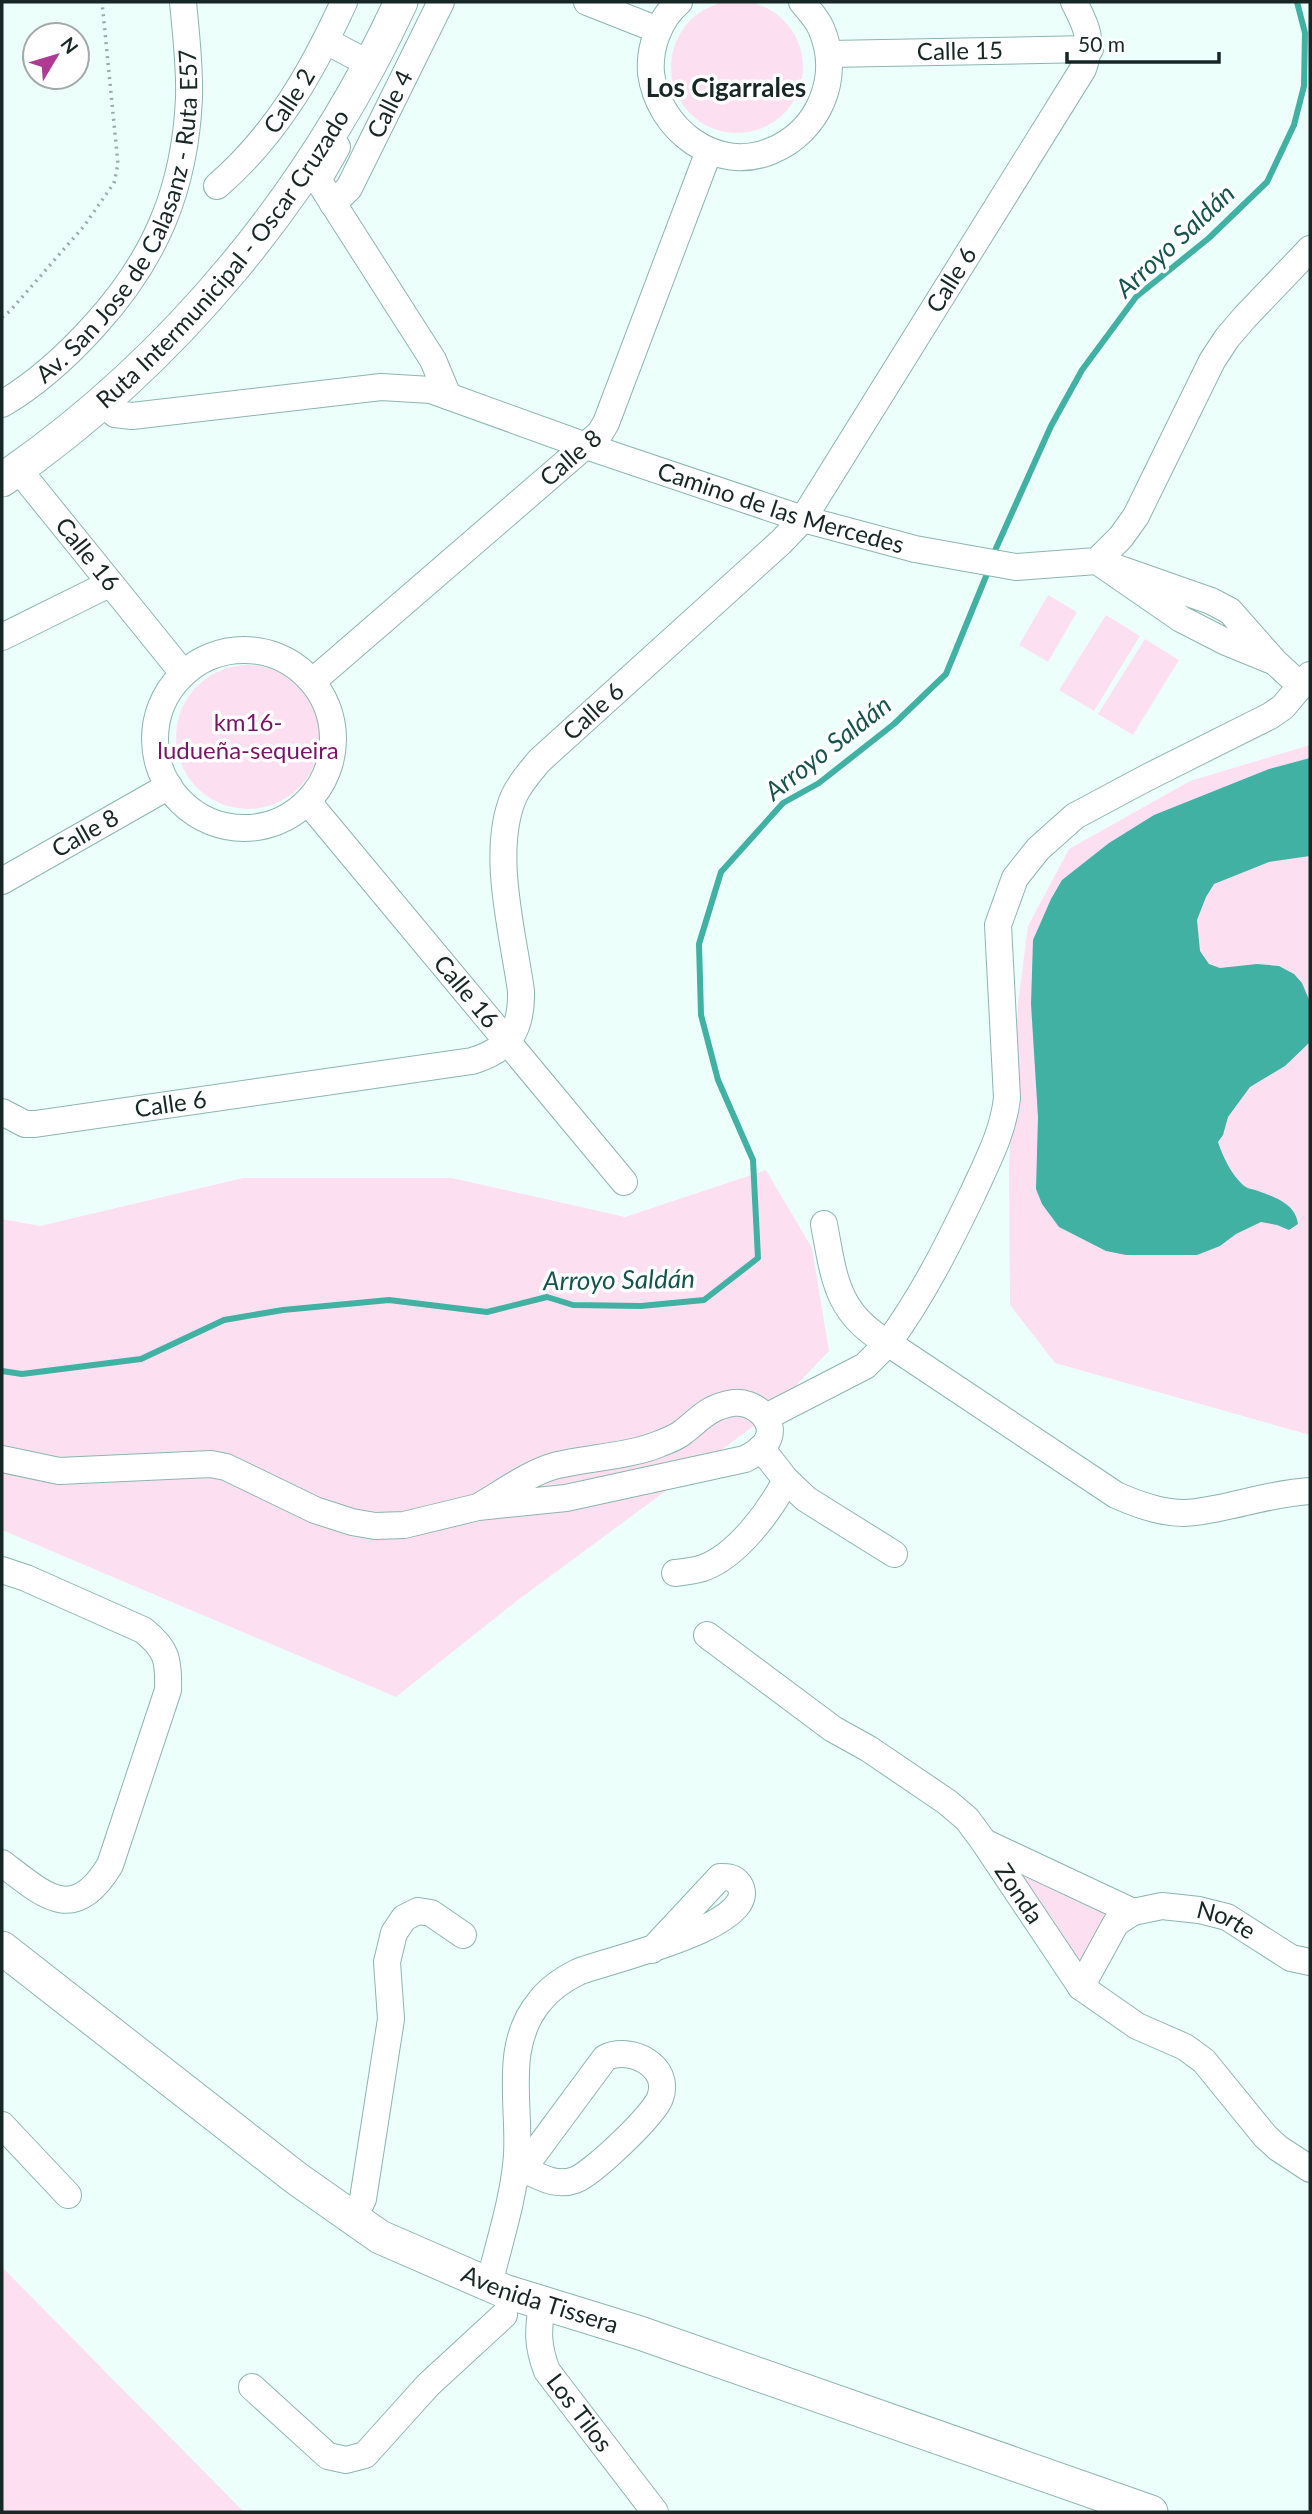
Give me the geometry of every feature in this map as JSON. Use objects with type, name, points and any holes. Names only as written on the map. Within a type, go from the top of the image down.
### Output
[{"type":"main road","points":[[371,49],[389,2]]},
{"type":"main road","points":[[7,471],[181,308],[231,252],[311,184],[327,116],[401,2]]},
{"type":"main road","name":"Ruta Intermunicipal - Oscar Cruzado","points":[[7,471],[77,425],[103,401],[204,302],[311,184]]},
{"type":"main road","name":"Avenida Tissera","points":[[2,1948],[296,2178],[380,2237],[474,2279],[640,2333],[1151,2512]]},
{"type":"street","name":"Av. San Jose de Calasanz - Ruta E57","points":[[2,404],[65,358],[122,296],[162,229],[175,189],[189,98],[183,2]]},
{"type":"street","name":"Calle 2","points":[[217,186],[239,167],[296,96],[327,41],[344,2]]},
{"type":"street","name":"Calle 4","points":[[311,184],[349,188],[442,2]]},
{"type":"street","points":[[587,2],[659,30]]},
{"type":"street","points":[[679,2],[671,8],[659,30],[650,62],[653,90],[665,116],[684,137],[709,151],[739,157],[770,152],[797,137],[817,114],[829,85],[829,54],[820,26],[802,2]]},
{"type":"street","points":[[1074,2],[1087,27],[1090,49]]},
{"type":"street","points":[[327,41],[371,49]]},
{"type":"street","name":"Calle 15","points":[[829,54],[1090,49]]},
{"type":"street","name":"Calle 6","points":[[2,1112],[25,1124],[63,1121],[472,1061],[496,1052],[507,1043],[518,1023],[522,1008],[522,991],[503,869],[504,834],[514,796],[524,778],[539,761],[803,519],[1083,69],[1090,49]]},
{"type":"street","name":"Calle 8","points":[[313,681],[600,433],[709,151]]},
{"type":"street","points":[[311,184],[433,360],[448,396]]},
{"type":"street","points":[[766,1417],[865,1366],[888,1343],[905,1321],[950,1242],[998,1140],[1007,1098],[998,925],[1015,878],[1038,849],[1075,816],[1270,716],[1283,707],[1306,681],[1275,662],[1230,611],[1211,601],[1097,561],[1121,537],[1136,516],[1212,362],[1227,338],[1310,249]]},
{"type":"street","name":"Camino de las Mercedes","points":[[103,401],[115,414],[132,416],[381,387],[431,390],[586,446],[803,519],[915,549],[1016,567],[1097,561]]},
{"type":"street","name":"Calle 16","points":[[7,471],[109,584],[183,673]]},
{"type":"street","points":[[2,638],[109,584]]},
{"type":"street","points":[[235,650],[254,651],[264,652],[291,663],[313,681],[327,704],[333,729],[333,743],[324,781],[308,802],[287,818],[262,827],[235,828],[209,821],[186,807],[169,786],[158,764],[155,739],[158,715],[168,692],[183,673],[207,657],[235,650]]},
{"type":"street","name":"Calle 8","points":[[2,881],[169,786]]},
{"type":"street","name":"Calle 16","points":[[308,802],[624,1182]]},
{"type":"street","points":[[824,1224],[835,1286],[871,1334],[1116,1495],[1143,1507],[1194,1513],[1286,1493],[1310,1491]]},
{"type":"street","points":[[2,1459],[59,1471],[219,1465],[315,1510],[352,1522],[375,1526],[404,1525],[478,1507],[566,1498],[745,1459],[766,1442],[769,1433],[766,1417],[758,1409],[734,1403],[700,1415],[682,1434],[655,1446],[551,1467],[478,1507]]},
{"type":"street","points":[[682,1434],[682,1457],[694,1472]]},
{"type":"street","points":[[761,1448],[786,1480],[806,1499],[894,1554]]},
{"type":"street","points":[[676,1573],[704,1568],[720,1558],[765,1516],[786,1480]]},
{"type":"street","points":[[2,1570],[143,1630],[159,1642],[165,1653],[168,1672],[168,1690],[110,1865],[100,1882],[85,1895],[70,1901],[56,1899],[33,1887],[2,1863]]},
{"type":"street","name":"Zonda","points":[[707,1635],[834,1729],[869,1749],[947,1802],[967,1819],[1081,1987],[1137,2026],[1185,2047],[1204,2062],[1265,2136],[1310,2169]]},
{"type":"street","points":[[984,1842],[1133,1912]]},
{"type":"street","name":"Norte","points":[[1133,1912],[1162,1906],[1216,1914],[1242,1926],[1292,1958],[1310,1962]]},
{"type":"street","points":[[353,2219],[363,2199],[391,2019],[387,1962],[394,1933],[404,1918],[418,1911],[431,1913],[463,1934]]},
{"type":"street","points":[[1081,1987],[1116,1923],[1133,1912]]},
{"type":"street","points":[[519,2175],[515,2073],[525,2022],[541,1999],[561,1982],[581,1971],[652,1950]]},
{"type":"street","points":[[519,2175],[550,2182],[575,2180],[616,2149],[660,2099],[662,2082],[653,2066],[640,2057],[628,2054],[605,2058],[519,2175],[474,2279],[547,2371]]},
{"type":"street","points":[[2,2125],[68,2195]]},
{"type":"street","name":"Los Tilos","points":[[542,2303],[539,2350],[547,2371],[655,2512]]},
{"type":"street","points":[[252,2387],[328,2456],[346,2460],[365,2455],[428,2385],[504,2315]]},
{"type":"path","points":[[2,317],[84,226],[114,183],[118,164],[102,2]]},
{"type":"green space","points":[[737,1],[762,6],[784,20],[798,42],[803,67],[798,92],[784,114],[762,128],[737,133],[712,128],[690,114],[676,92],[671,67],[676,42],[690,20],[712,6]]},
{"type":"green space","points":[[1048,595],[1077,612],[1048,662],[1019,645]]},
{"type":"green space","points":[[1106,615],[1140,636],[1094,711],[1059,690]]},
{"type":"green space","points":[[1145,639],[1179,660],[1133,735],[1098,714]]},
{"type":"green space","name":"km16- ludueña-sequeira","points":[[248,665],[276,670],[299,686],[315,709],[320,737],[315,765],[299,788],[276,804],[248,809],[220,804],[197,788],[181,765],[176,737],[181,709],[197,686],[220,670]]},
{"type":"green space","points":[[1310,745],[1310,1435],[1055,1363],[1010,1305],[1009,1165],[1018,1003],[1028,926],[1069,849],[1190,781]]},
{"type":"green space","points":[[766,1170],[812,1248],[829,1351],[766,1417],[518,1600],[396,1697],[2,1530],[2,1219],[40,1226],[243,1178],[452,1178],[625,1217]]},
{"type":"green space","points":[[1015,1867],[1111,1910],[1080,1967]]},
{"type":"green space","points":[[2,2267],[244,2512],[2,2512]]},
{"type":"shaded area","points":[[1310,758],[1310,856],[1269,862],[1214,884],[1197,920],[1200,951],[1209,964],[1220,968],[1257,964],[1279,966],[1294,974],[1302,983],[1310,1002],[1310,1042],[1285,1066],[1250,1087],[1228,1117],[1218,1142],[1222,1154],[1239,1181],[1246,1187],[1284,1202],[1293,1211],[1298,1224],[1289,1230],[1261,1222],[1236,1234],[1220,1246],[1197,1255],[1126,1255],[1106,1251],[1059,1227],[1042,1204],[1036,1189],[1038,1117],[1031,1004],[1033,940],[1062,880],[1109,843],[1154,815],[1269,769]]},
{"type":"waterway","name":"Arroyo Saldán","points":[[993,555],[1051,426],[1082,370],[1136,297],[1209,238],[1267,182],[1294,125],[1304,86],[1305,33],[1297,2]]},
{"type":"waterway","name":"Arroyo Saldán","points":[[2,1371],[22,1374],[141,1359],[224,1320],[283,1310],[389,1300],[487,1312],[547,1297],[573,1305],[641,1306],[704,1300],[758,1258],[753,1160],[718,1080],[701,1015],[699,944],[721,872],[783,803],[819,783],[894,724],[946,674],[989,569]]},
{"type":"district","name":"Los Cigarrales","points":[[726,88]]}]
